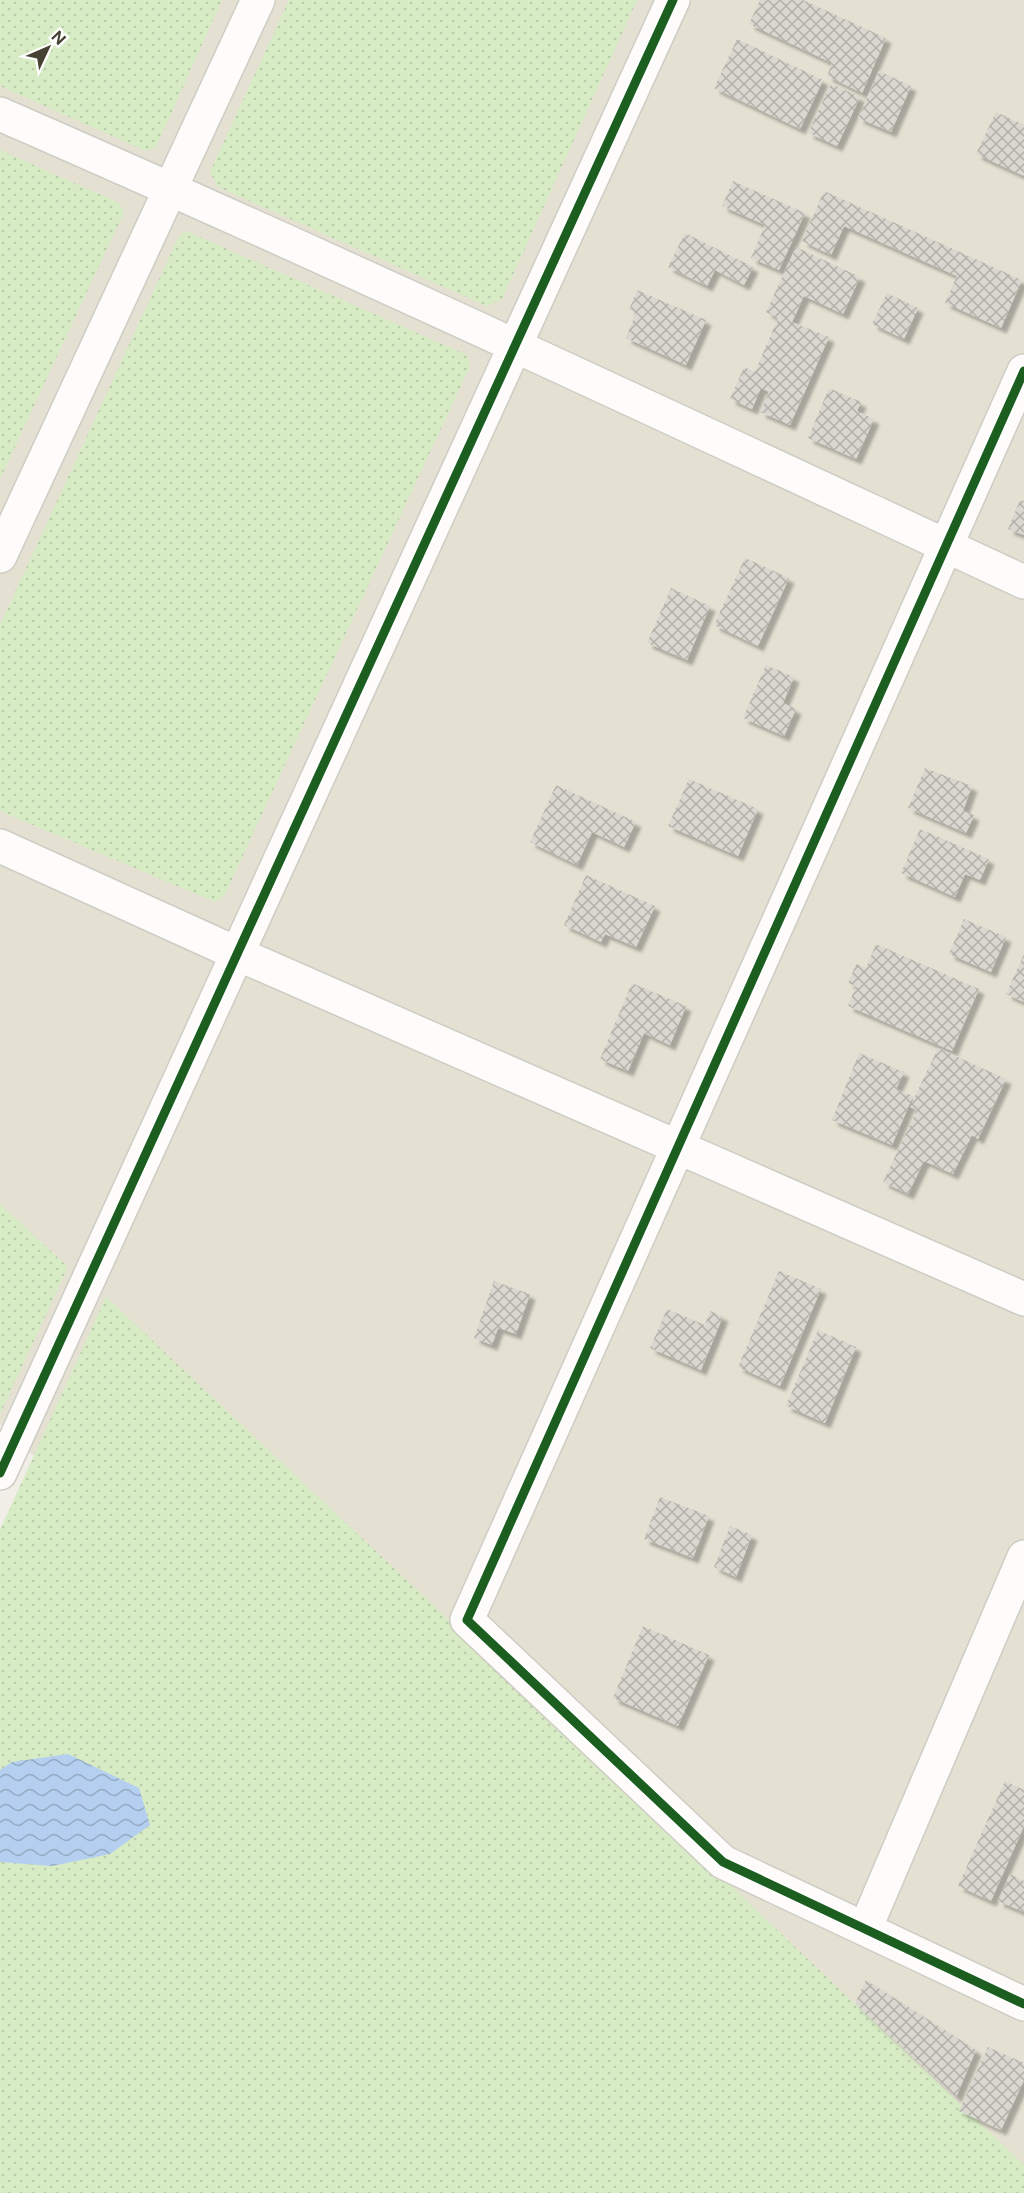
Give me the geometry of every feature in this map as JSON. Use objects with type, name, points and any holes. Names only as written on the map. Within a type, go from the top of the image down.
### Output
[{"type":"street","points":[[0,556],[258,0]]},
{"type":"street","points":[[0,1473],[673,0]]},
{"type":"street","points":[[0,114],[170,188],[1024,582]]},
{"type":"street","points":[[1024,371],[467,1620],[723,1862],[1024,2004]]},
{"type":"street","points":[[0,846],[238,954],[1024,1299]]},
{"type":"street","points":[[865,1929],[1024,1557]]},
{"type":"shaded area","points":[[0,0],[1024,0],[1024,2193],[817,2193],[0,1424]]},
{"type":"green space","points":[[0,0],[222,0],[156,147],[146,151],[0,86]]},
{"type":"green space","points":[[289,0],[637,0],[502,299],[487,306],[218,187],[210,172]]},
{"type":"green space","points":[[0,150],[119,203],[124,212],[0,479]]},
{"type":"green space","points":[[186,231],[467,355],[470,366],[224,896],[215,902],[0,811],[0,625],[179,236]]},
{"type":"green space","points":[[0,1204],[68,1267],[0,1414]]},
{"type":"green space","points":[[106,1297],[1024,2165],[1024,2193],[0,2193],[0,1530]]},
{"type":"water","points":[[68,1754],[139,1788],[150,1825],[110,1854],[52,1866],[0,1862],[0,1770],[12,1762]]},
{"type":"building","points":[[760,0],[803,0],[886,38],[862,93],[827,76],[832,63],[749,24]]},
{"type":"building","points":[[737,39],[823,80],[800,129],[714,88]]},
{"type":"building","points":[[879,71],[911,86],[891,132],[858,118]]},
{"type":"building","points":[[831,84],[860,97],[837,146],[808,133]]},
{"type":"building","points":[[996,112],[1024,125],[1024,176],[976,154]]},
{"type":"building","points":[[733,181],[805,213],[779,270],[751,258],[765,225],[722,206]]},
{"type":"building","points":[[824,191],[1022,280],[1001,328],[945,303],[957,276],[844,226],[831,255],[802,241]]},
{"type":"building","points":[[685,233],[753,267],[744,285],[715,270],[707,286],[668,267]]},
{"type":"building","points":[[796,247],[860,277],[843,314],[804,296],[792,322],[829,337],[790,425],[760,412],[769,392],[761,388],[752,409],[730,399],[744,367],[755,372],[778,318],[766,312]]},
{"type":"building","points":[[637,290],[706,320],[686,365],[626,338],[636,313],[629,310]]},
{"type":"building","points":[[887,293],[918,308],[904,339],[872,324]]},
{"type":"building","points":[[829,388],[861,402],[857,411],[874,419],[856,459],[808,438]]},
{"type":"building","points":[[1020,500],[1024,501],[1024,535],[1008,529]]},
{"type":"building","points":[[745,558],[789,578],[758,646],[714,625]]},
{"type":"building","points":[[671,588],[710,606],[687,660],[647,643]]},
{"type":"building","points":[[766,665],[794,677],[783,703],[796,709],[784,736],[743,718]]},
{"type":"building","points":[[925,768],[972,786],[963,811],[974,815],[966,833],[908,808]]},
{"type":"building","points":[[689,779],[758,809],[738,856],[668,826]]},
{"type":"building","points":[[556,785],[636,822],[624,847],[592,832],[577,865],[530,842]]},
{"type":"building","points":[[920,829],[989,859],[980,880],[965,874],[955,897],[901,873]]},
{"type":"building","points":[[586,875],[655,906],[636,947],[605,934],[601,942],[564,925]]},
{"type":"building","points":[[964,919],[1006,937],[991,972],[949,954]]},
{"type":"building","points":[[876,944],[979,989],[952,1051],[848,1006],[856,986],[848,983],[856,964],[866,968]]},
{"type":"building","points":[[1024,954],[1024,1002],[1006,994]]},
{"type":"building","points":[[632,983],[686,1006],[670,1045],[644,1033],[628,1071],[600,1059]]},
{"type":"building","points":[[938,1048],[1006,1079],[978,1139],[972,1135],[953,1174],[924,1161],[908,1194],[883,1182],[917,1110],[910,1107]]},
{"type":"building","points":[[859,1053],[904,1072],[896,1089],[913,1096],[892,1145],[832,1120]]},
{"type":"building","points":[[779,1271],[821,1289],[780,1386],[738,1367]]},
{"type":"building","points":[[494,1281],[530,1294],[516,1334],[498,1328],[492,1345],[474,1338]]},
{"type":"building","points":[[667,1309],[705,1325],[710,1311],[723,1316],[701,1370],[650,1348]]},
{"type":"building","points":[[818,1330],[856,1347],[825,1423],[786,1406]]},
{"type":"building","points":[[660,1497],[709,1516],[693,1558],[644,1539]]},
{"type":"building","points":[[730,1526],[752,1535],[736,1577],[714,1567]]},
{"type":"building","points":[[643,1626],[709,1655],[678,1726],[613,1698]]},
{"type":"building","points":[[1005,1781],[1024,1790],[1024,1826],[991,1901],[958,1886]]},
{"type":"building","points":[[1010,1874],[1024,1881],[1024,1912],[998,1901]]},
{"type":"building","points":[[866,1980],[976,2050],[956,2097],[855,2004]]},
{"type":"building","points":[[988,2047],[1024,2063],[1024,2080],[1001,2130],[959,2111]]},
{"type":"cycle path","points":[[0,1473],[673,0]]},
{"type":"cycle path","points":[[1024,371],[467,1620],[723,1862],[1024,2004]]}]
